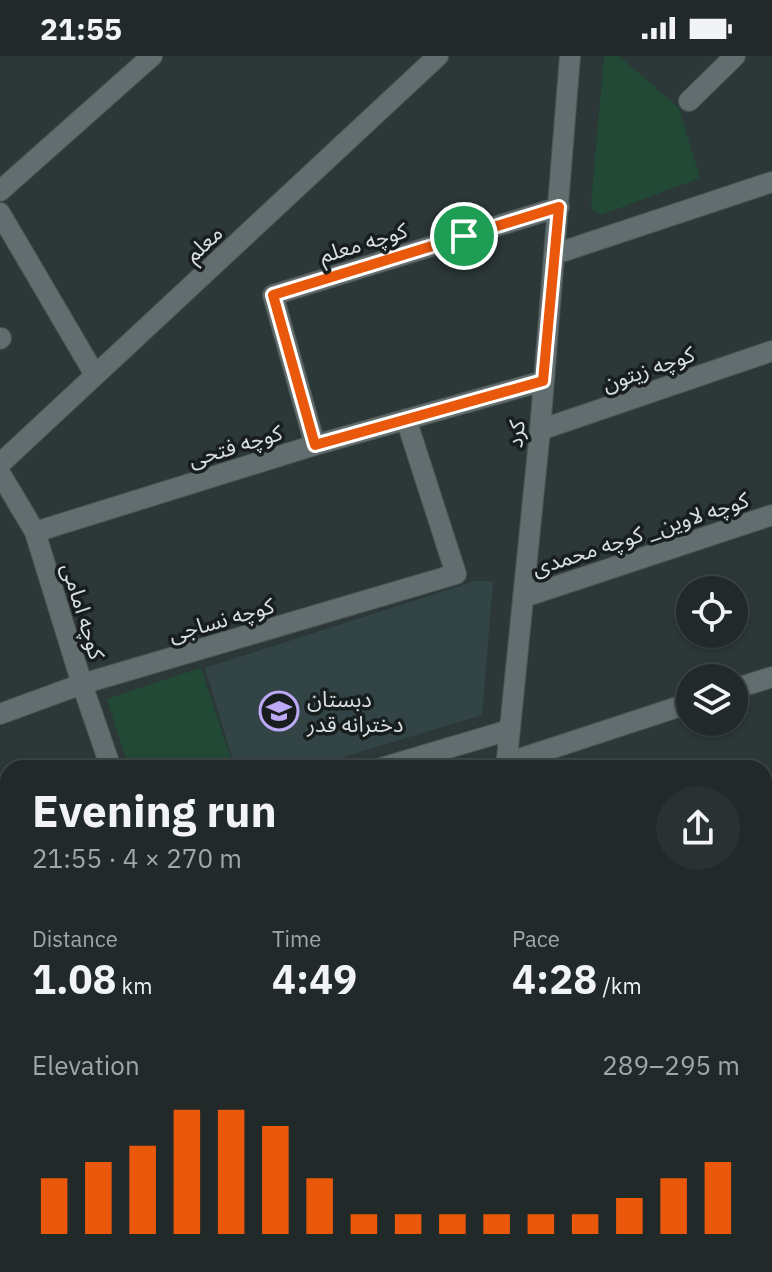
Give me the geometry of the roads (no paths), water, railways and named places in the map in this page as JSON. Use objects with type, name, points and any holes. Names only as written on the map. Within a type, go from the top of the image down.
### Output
[{"type":"street","points":[[0,191],[152,56]]},
{"type":"street","name":"معلم","points":[[0,464],[438,56]]},
{"type":"street","name":"کرد","points":[[507,760],[540,430],[570,56]]},
{"type":"street","points":[[689,101],[735,56]]},
{"type":"street","points":[[555,254],[772,182]]},
{"type":"street","name":"کوچه معلم","points":[[315,445],[273,295],[559,207]]},
{"type":"street","points":[[0,213],[95,375]]},
{"type":"street","name":"کوچه زیتون","points":[[540,430],[772,351]]},
{"type":"street","name":"کوچه فتحی","points":[[35,532],[315,445],[543,381]]},
{"type":"street","name":"کوچه نساجی","points":[[0,714],[82,684],[456,574],[406,419]]},
{"type":"street","name":"کوچه امامی","points":[[0,473],[35,532],[108,760]]},
{"type":"street","name":"کوچه لاوین_ کوچه محمدی","points":[[524,597],[772,515]]},
{"type":"street","points":[[748,685],[772,677]]},
{"type":"street","points":[[522,760],[676,708]]},
{"type":"street","points":[[408,760],[509,730]]},
{"type":"place","name":"دبستان دخترانه قدر","points":[[279,711]]}]
